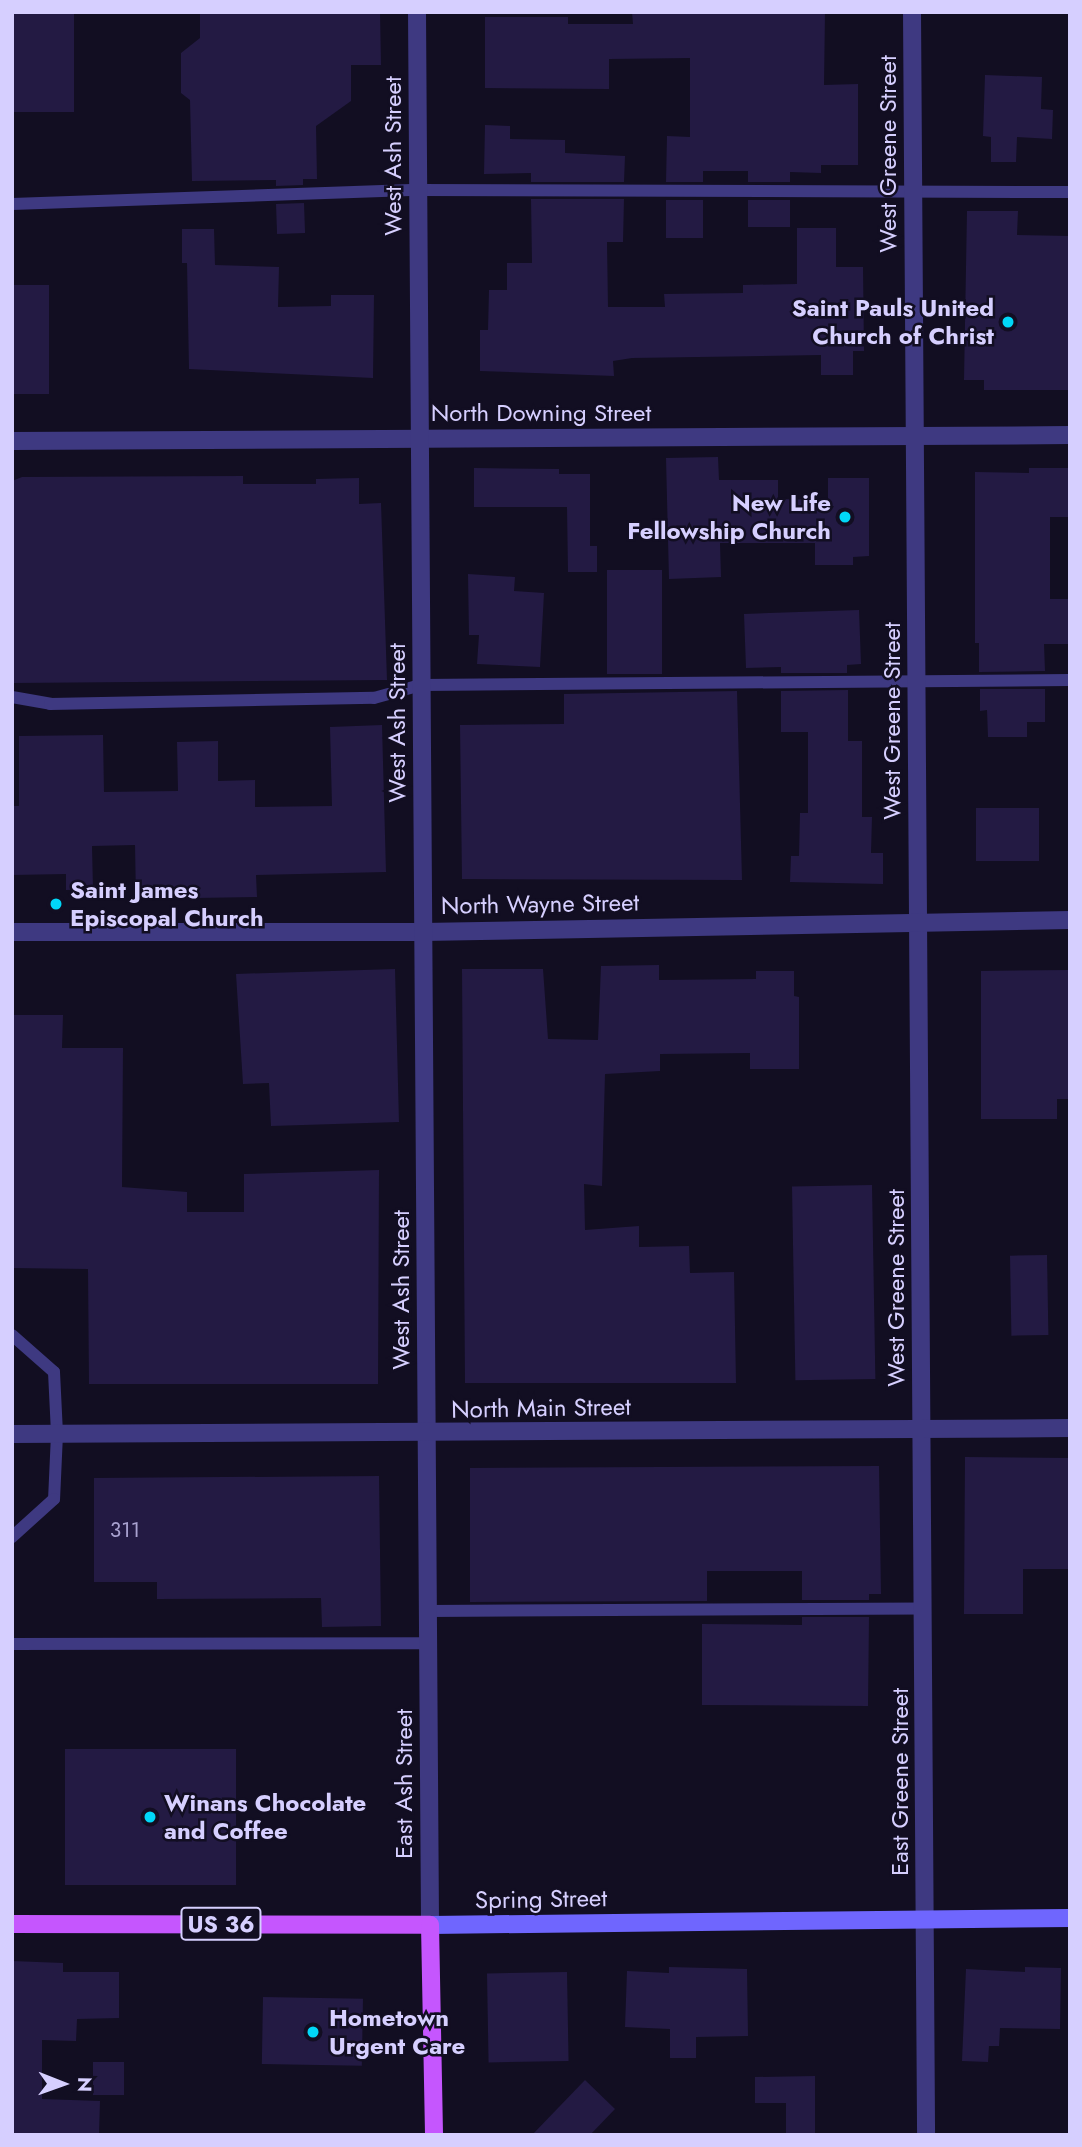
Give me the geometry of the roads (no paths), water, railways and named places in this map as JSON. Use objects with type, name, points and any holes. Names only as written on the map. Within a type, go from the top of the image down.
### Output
[{"type":"main road","name":"Spring Street","points":[[12,1924],[430,1925],[1070,1918]]},
{"type":"main road","name":"East Ash Street","points":[[430,1925],[434,2135]]},
{"type":"street","name":"West Ash Street","points":[[417,12],[426,1433]]},
{"type":"street","name":"West Greene Street","points":[[912,12],[922,1429]]},
{"type":"street","name":"North Downing Street","points":[[12,441],[1070,435]]},
{"type":"street","name":"North Wayne Street","points":[[12,932],[422,932],[918,920],[1070,920]]},
{"type":"street","name":"North Main Street","points":[[12,1434],[1070,1428]]},
{"type":"street","name":"East Greene Street","points":[[922,1429],[926,2135]]},
{"type":"street","name":"East Ash Street","points":[[426,1433],[430,1925]]},
{"type":"lane","points":[[12,204],[418,190],[1070,192]]},
{"type":"lane","points":[[12,697],[50,704],[374,698],[421,685],[916,678],[1070,680]]},
{"type":"lane","points":[[12,1335],[54,1372],[57,1434],[54,1499],[12,1537]]},
{"type":"lane","points":[[428,1611],[923,1608]]},
{"type":"lane","points":[[12,1644],[428,1643]]},
{"type":"place","name":"Saint Pauls United Church of Christ","points":[[1008,322]]},
{"type":"place","name":"New Life Fellowship Church","points":[[845,517]]},
{"type":"place","name":"Saint James Episcopal Church","points":[[56,904]]},
{"type":"place","name":"Winans Chocolate and Coffee","points":[[150,1817]]},
{"type":"place","name":"Hometown Urgent Care","points":[[313,2032]]}]
